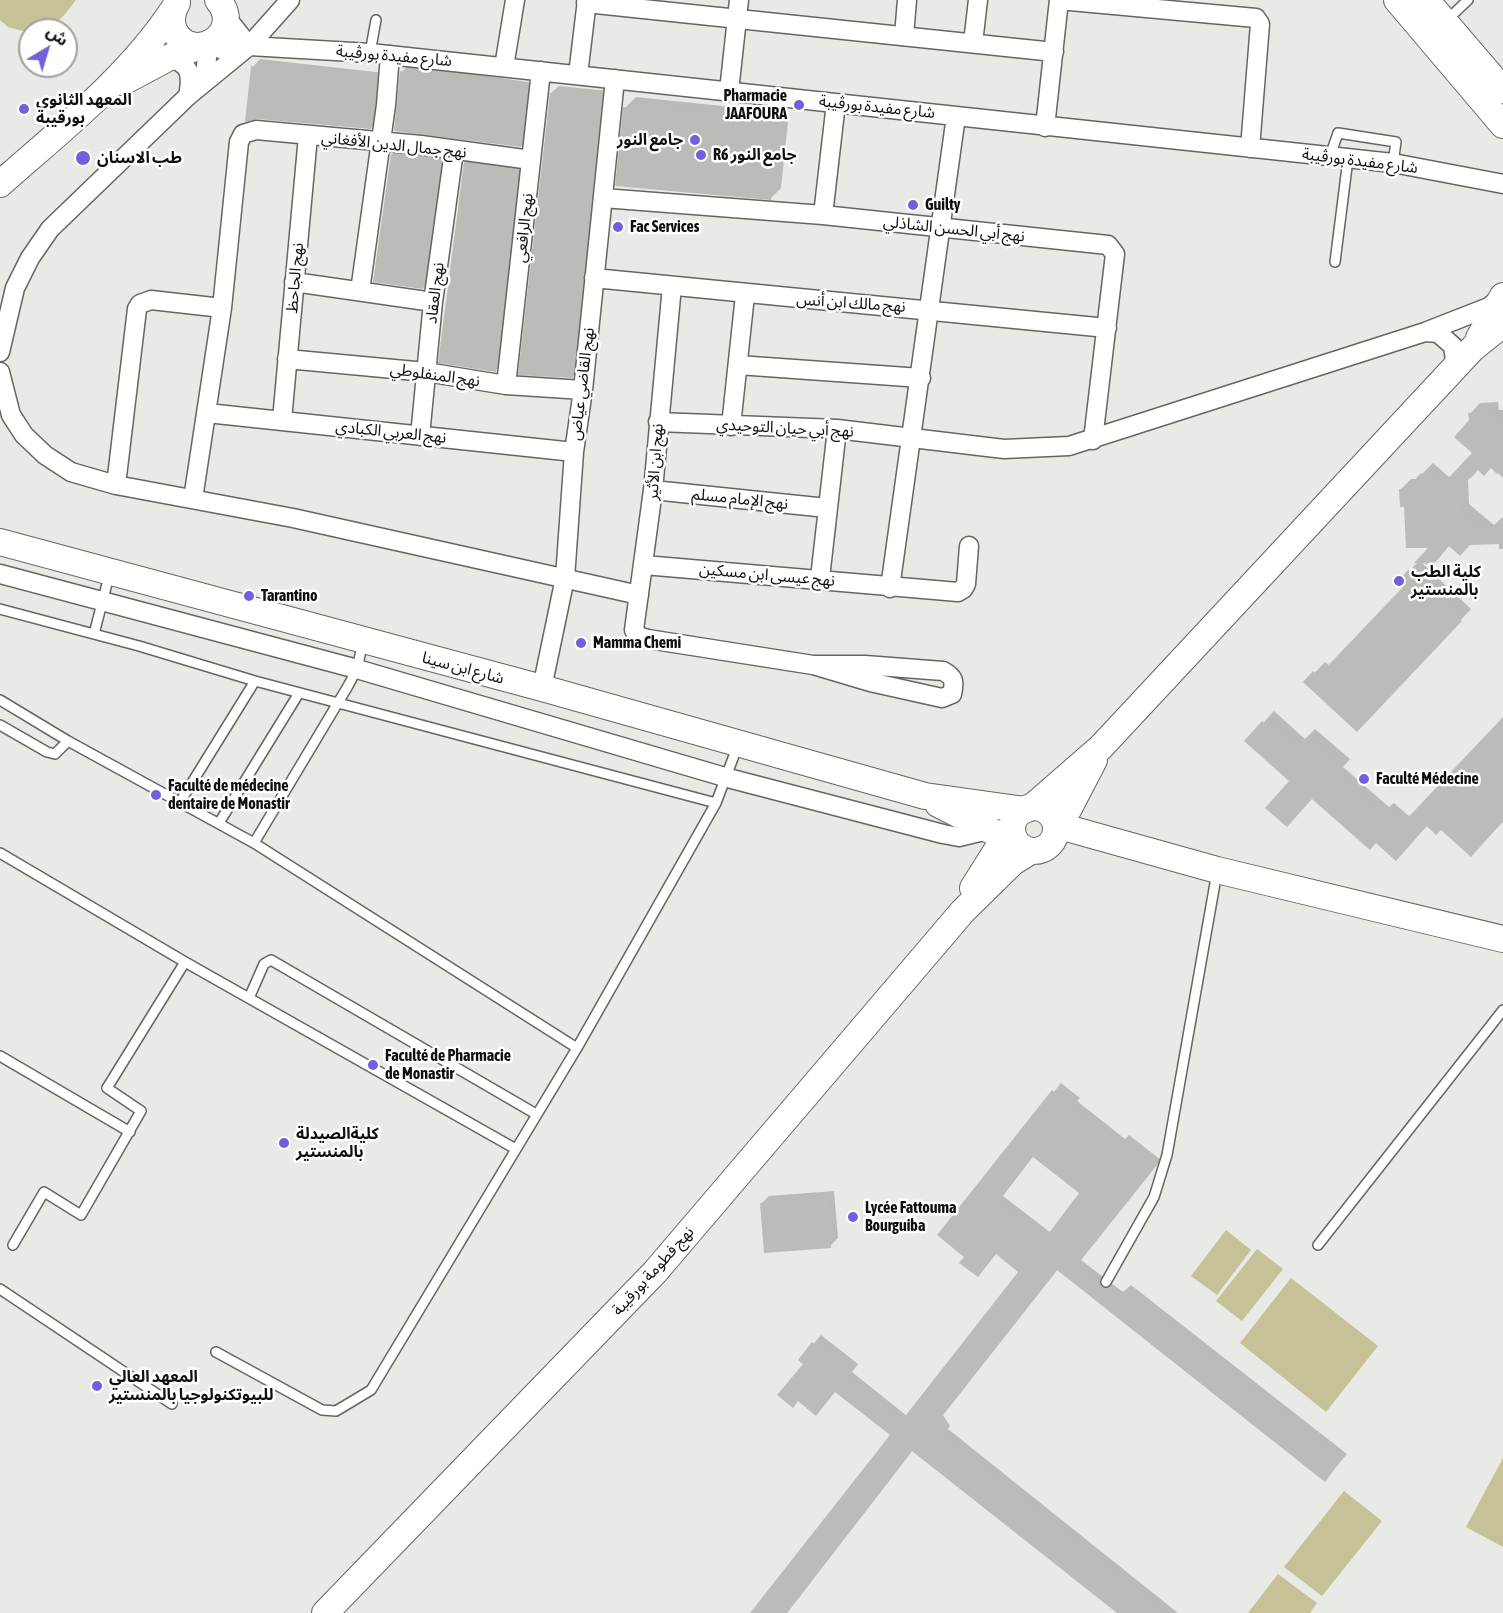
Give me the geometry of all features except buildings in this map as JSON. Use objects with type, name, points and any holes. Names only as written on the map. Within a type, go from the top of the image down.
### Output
[{"type":"main road","points":[[1397,0],[1503,125]]},
{"type":"main road","points":[[1426,0],[1503,90]]},
{"type":"main road","points":[[177,5],[173,27],[177,35],[183,41],[205,45]]},
{"type":"main road","points":[[0,184],[102,94],[153,41],[177,5]]},
{"type":"main road","points":[[102,94],[168,58],[205,45],[222,33],[225,8]]},
{"type":"main road","points":[[925,796],[1027,830],[1068,810],[1101,747],[1456,368],[1473,348],[1503,296]]},
{"type":"main road","points":[[1473,348],[1503,324]]},
{"type":"main road","name":"شارع ابن سينا","points":[[4,541],[110,572],[542,688],[925,796]]},
{"type":"main road","points":[[925,796],[1068,842],[1117,843],[1217,870],[1503,939]]},
{"type":"main road","name":"نهج فطومة بورقيبة","points":[[325,1613],[655,1272],[963,910],[1013,862],[1027,830]]},
{"type":"street","points":[[0,352],[15,288],[30,258],[50,229],[204,80],[249,46],[290,0]]},
{"type":"street","points":[[504,67],[515,0]]},
{"type":"street","points":[[729,91],[740,0]]},
{"type":"street","points":[[904,36],[907,0]]},
{"type":"street","points":[[973,44],[978,0]]},
{"type":"street","points":[[1045,127],[1059,0],[1235,7],[1256,18],[1260,24],[1250,148]]},
{"type":"street","points":[[578,75],[587,1],[659,5],[737,19],[1054,52]]},
{"type":"street","points":[[225,8],[249,46]]},
{"type":"street","points":[[204,80],[205,45]]},
{"type":"street","name":"شارع مفيدة بورڨيبة","points":[[205,45],[223,50],[249,46],[370,52],[1393,163],[1503,184]]},
{"type":"street","points":[[360,291],[381,143],[390,55]]},
{"type":"street","points":[[168,58],[180,61],[189,68],[191,78],[188,96]]},
{"type":"street","name":"نهج الرافعي","points":[[506,385],[541,71]]},
{"type":"street","name":"نهج القاضي عياض","points":[[542,688],[565,578],[574,452],[583,390],[615,79]]},
{"type":"street","points":[[822,215],[836,103]]},
{"type":"street","points":[[890,588],[956,116]]},
{"type":"street","name":"نهج جمال الدين الأفغاني","points":[[222,308],[239,142],[247,131],[421,145],[531,160]]},
{"type":"street","name":"نهج الجاحظ","points":[[282,420],[308,136]]},
{"type":"street","name":"نهج العقاد","points":[[420,436],[433,302],[454,151]]},
{"type":"street","name":"نهج أبي الحسن الشاذلي","points":[[603,198],[822,215],[1108,246],[1115,254],[1093,440]]},
{"type":"street","name":"نهج مالك ابن أنس","points":[[594,278],[745,295],[930,309],[1107,328]]},
{"type":"street","points":[[294,282],[433,302]]},
{"type":"street","name":"نهج ابن الأثير","points":[[672,286],[653,490],[634,630],[638,636],[813,665]]},
{"type":"street","points":[[731,426],[745,295]]},
{"type":"street","name":"نهج أبي حيان التوحيدي","points":[[658,422],[837,429],[1015,450],[1069,446],[1425,332],[1489,307],[1503,296]]},
{"type":"street","points":[[116,485],[137,309],[140,304],[151,300],[222,308],[193,499]]},
{"type":"street","points":[[1425,332],[1438,333],[1453,346],[1456,368]]},
{"type":"street","name":"نهج المنفلوطي","points":[[287,359],[426,372],[506,385],[583,390]]},
{"type":"street","points":[[738,365],[921,378]]},
{"type":"street","points":[[0,372],[11,415],[24,435],[45,455],[71,472],[116,485],[193,499],[639,595]]},
{"type":"street","name":"نهج العربي الكبادي","points":[[207,412],[574,452]]},
{"type":"street","points":[[820,579],[837,429]]},
{"type":"street","name":"نهج الإمام مسلم","points":[[653,490],[827,508]]},
{"type":"street","name":"نهج عيسى ابن مسكين","points":[[644,565],[820,579],[890,588],[958,592],[963,589],[969,546]]},
{"type":"street","points":[[0,574],[357,669],[728,778],[959,837],[1027,830]]},
{"type":"street","points":[[813,665],[865,665],[943,671],[952,677],[955,683],[952,694],[942,698],[870,682],[813,665]]},
{"type":"lane","points":[[1445,22],[1468,0]]},
{"type":"lane","points":[[370,52],[376,20]]},
{"type":"lane","points":[[1330,156],[1338,133],[1396,142],[1393,163]]},
{"type":"lane","points":[[1335,262],[1348,159]]},
{"type":"lane","points":[[94,634],[110,572]]},
{"type":"lane","points":[[0,609],[338,704],[716,803]]},
{"type":"lane","points":[[254,843],[357,669],[363,641]]},
{"type":"lane","points":[[180,802],[255,681]]},
{"type":"lane","points":[[219,823],[299,693]]},
{"type":"lane","points":[[0,700],[68,741],[254,843],[577,1048]]},
{"type":"lane","points":[[0,725],[47,752],[55,754],[68,741]]},
{"type":"lane","points":[[216,1352],[322,1410],[336,1411],[358,1400],[371,1390],[514,1148],[577,1048],[716,803],[728,778],[739,743]]},
{"type":"lane","points":[[0,853],[185,962],[514,1148]]},
{"type":"lane","points":[[1106,1282],[1154,1197],[1167,1155],[1217,870]]},
{"type":"lane","points":[[249,998],[264,964],[271,960],[536,1114]]},
{"type":"lane","points":[[13,1245],[44,1192],[81,1215],[141,1111],[107,1088],[185,962]]},
{"type":"lane","points":[[1318,1245],[1503,1010]]},
{"type":"lane","points":[[0,1056],[130,1132]]},
{"type":"lane","points":[[0,1289],[172,1404]]},
{"type":"shaded area","points":[[0,0],[76,0],[61,18],[18,18],[18,30],[8,27],[0,20]]},
{"type":"shaded area","points":[[1226,1230],[1251,1250],[1217,1295],[1191,1276]]},
{"type":"shaded area","points":[[1257,1249],[1283,1269],[1242,1321],[1216,1301]]},
{"type":"shaded area","points":[[1291,1278],[1378,1346],[1326,1412],[1240,1343]]},
{"type":"shaded area","points":[[1503,1458],[1503,1547],[1466,1527]]},
{"type":"shaded area","points":[[1344,1491],[1382,1521],[1322,1596],[1284,1567]]},
{"type":"shaded area","points":[[1278,1574],[1317,1603],[1310,1613],[1248,1613]]},
{"type":"place","name":"Pharmacie JAAFOURA","points":[[799,105]]},
{"type":"place","name":"المعهد الثانوي بورقيبة","points":[[24,109]]},
{"type":"place","name":"جامع النور","points":[[695,140]]},
{"type":"place","name":"R6 جامع النور","points":[[701,155]]},
{"type":"place","name":"طب الاسنان","points":[[83,158]]},
{"type":"place","name":"Guilty","points":[[913,205]]},
{"type":"place","name":"Fac Services","points":[[618,227]]},
{"type":"place","name":"كلية الطب بالمنستير","points":[[1399,581]]},
{"type":"place","name":"Tarantino","points":[[249,596]]},
{"type":"place","name":"Mamma Chemi","points":[[581,643]]},
{"type":"place","name":"Faculté Médecine","points":[[1364,779]]},
{"type":"place","name":"Faculté de médecine dentaire de Monastir","points":[[156,795]]},
{"type":"place","name":"Faculté de Pharmacie de Monastir","points":[[373,1065]]},
{"type":"place","name":"كليةالصيدلة بالمنستير","points":[[284,1143]]},
{"type":"place","name":"Lycée Fattouma Bourguiba","points":[[853,1217]]},
{"type":"place","name":"المعهد العالي للبيوتكنولوجيا بالمنستير","points":[[97,1386]]}]
